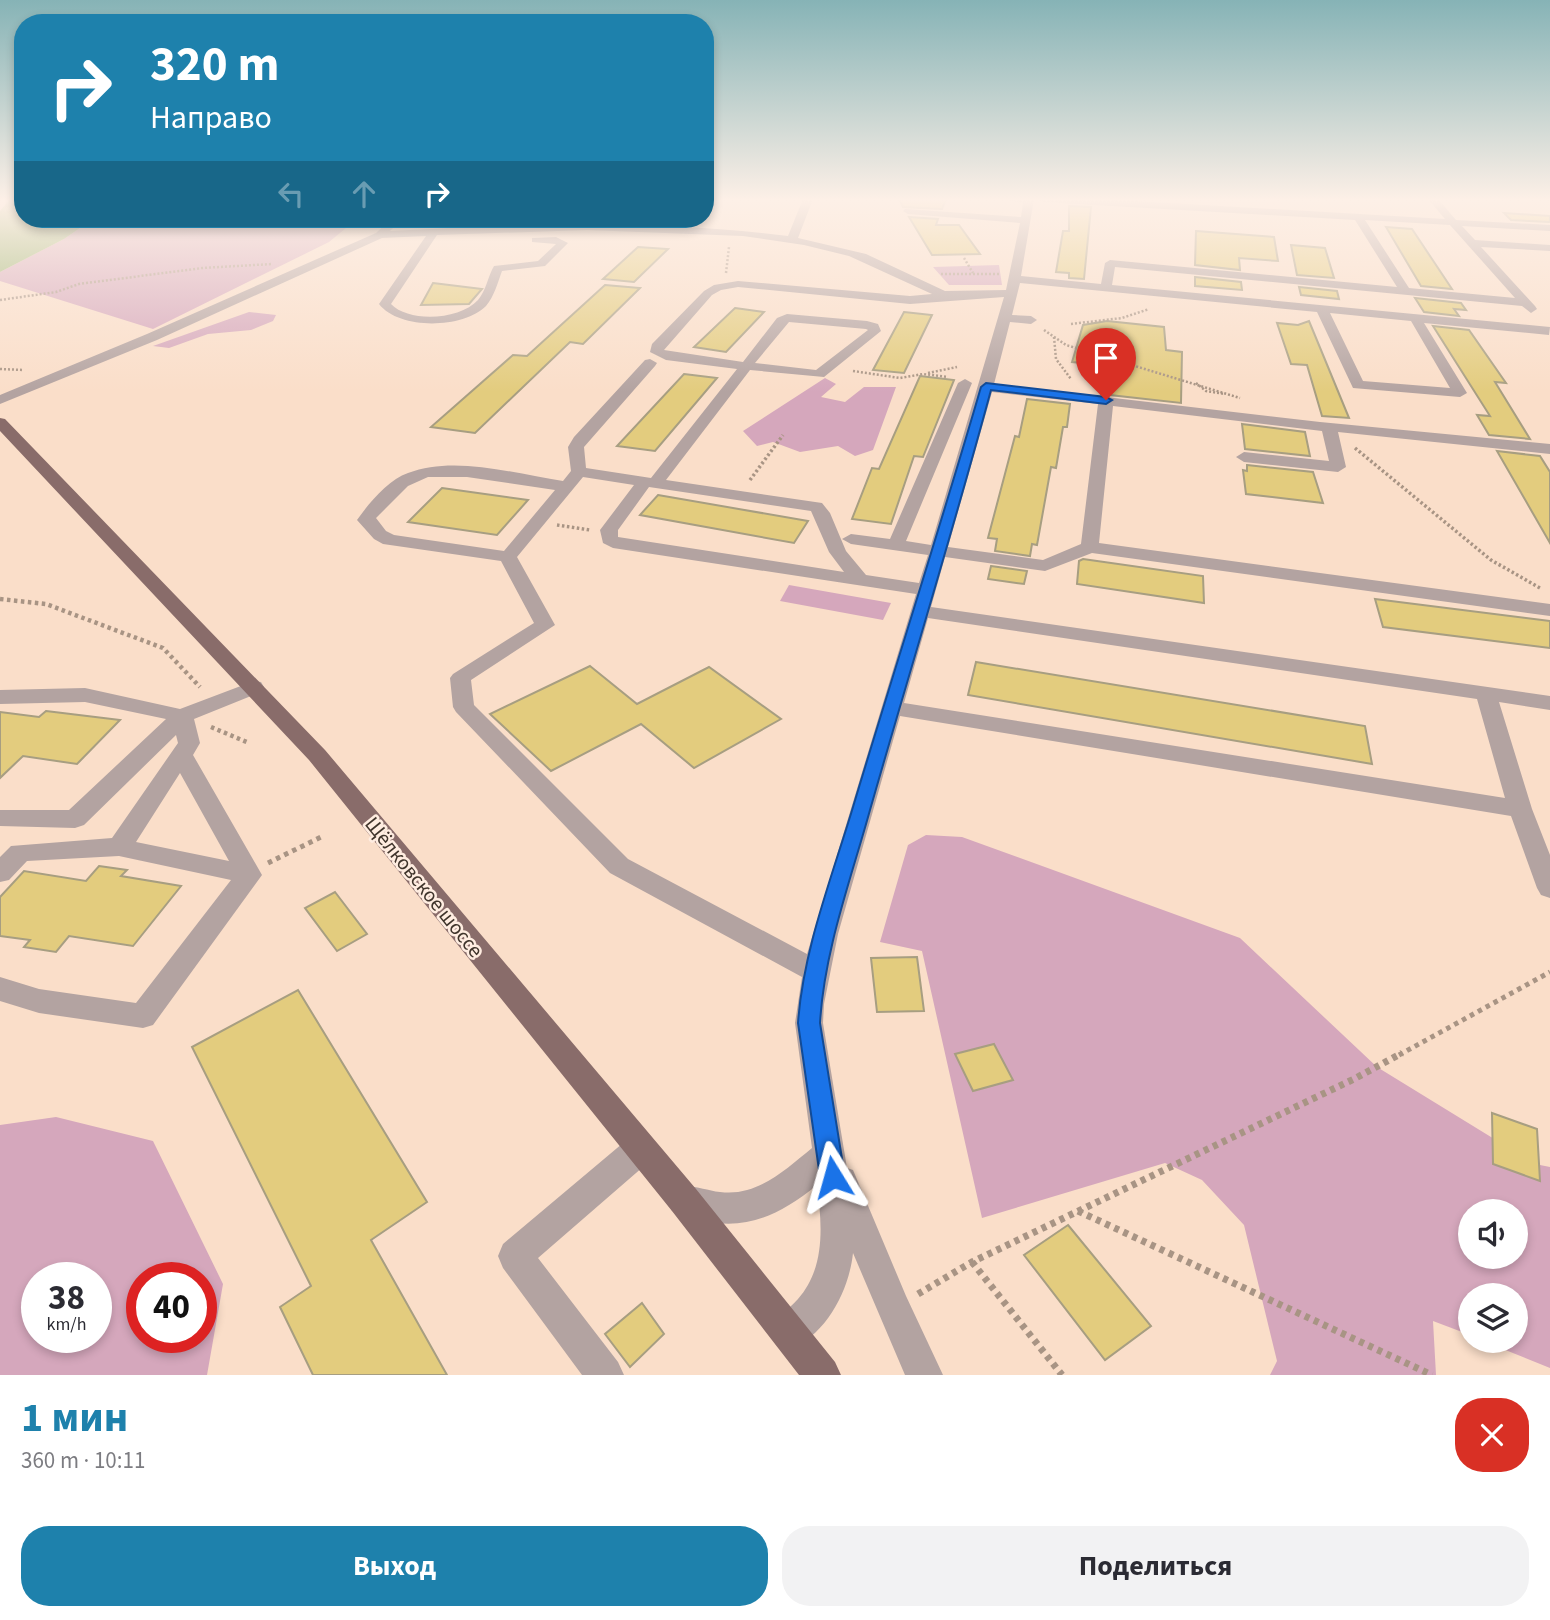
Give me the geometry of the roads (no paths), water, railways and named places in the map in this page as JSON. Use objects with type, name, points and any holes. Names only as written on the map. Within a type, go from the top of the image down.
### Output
[{"type":"main road","name":"Щёлковское шоссе","points":[[0,422],[317,755],[684,1200],[822,1375]]},
{"type":"street","points":[[0,400],[152,337],[317,263]]},
{"type":"street","points":[[412,263],[385,304],[388,310],[408,319],[436,319],[473,309],[482,302],[498,268],[542,263]]},
{"type":"street","points":[[882,263],[915,275],[931,290],[974,298],[983,305],[1006,306],[1031,320]]},
{"type":"street","points":[[789,1332],[811,1311],[827,1288],[835,1261],[839,1225],[809,1023],[825,934],[940,551],[980,384],[1017,263]]},
{"type":"street","points":[[1106,287],[1110,263]]},
{"type":"street","points":[[1116,263],[1187,265],[1406,292],[1526,303]]},
{"type":"street","points":[[1388,263],[1406,292]]},
{"type":"street","points":[[1490,263],[1549,329]]},
{"type":"street","points":[[1015,277],[1549,329]]},
{"type":"street","points":[[954,296],[910,300],[726,284],[708,293],[657,347],[657,352],[666,356],[746,366],[811,374],[831,367],[875,331],[874,327],[787,318],[781,321],[746,366],[609,530],[609,539],[619,544],[859,579],[925,600],[1550,703]]},
{"type":"street","points":[[1321,308],[1358,385],[1460,393],[1415,318]]},
{"type":"street","points":[[508,557],[573,479],[579,440],[650,363]]},
{"type":"street","points":[[980,384],[1329,427],[1550,449]]},
{"type":"street","points":[[896,545],[980,384]]},
{"type":"street","points":[[1090,547],[1106,400]]},
{"type":"street","points":[[1244,457],[1338,467],[1329,427]]},
{"type":"street","points":[[508,557],[389,540],[380,536],[366,520],[409,478],[423,473],[458,472],[650,482],[816,507],[822,513],[838,552],[859,579]]},
{"type":"street","points":[[851,539],[1045,565],[1090,547],[1550,610]]},
{"type":"street","points":[[508,557],[545,625],[460,678],[464,707],[620,866],[817,972]]},
{"type":"street","points":[[0,818],[75,819],[182,716],[254,687]]},
{"type":"street","points":[[1486,694],[1520,809],[1550,888]]},
{"type":"street","points":[[0,697],[85,695],[182,716]]},
{"type":"street","points":[[891,708],[1520,809]]},
{"type":"street","points":[[120,847],[189,743],[182,716]]},
{"type":"street","points":[[181,754],[249,875]]},
{"type":"street","points":[[0,873],[20,852],[120,847],[249,875]]},
{"type":"street","points":[[0,989],[39,1001],[143,1016],[249,875]]},
{"type":"street","points":[[606,1375],[515,1256],[640,1149]]},
{"type":"street","points":[[684,1200],[728,1209],[765,1201],[794,1183],[830,1153]]},
{"type":"street","points":[[830,1153],[893,1309],[924,1375]]}]
